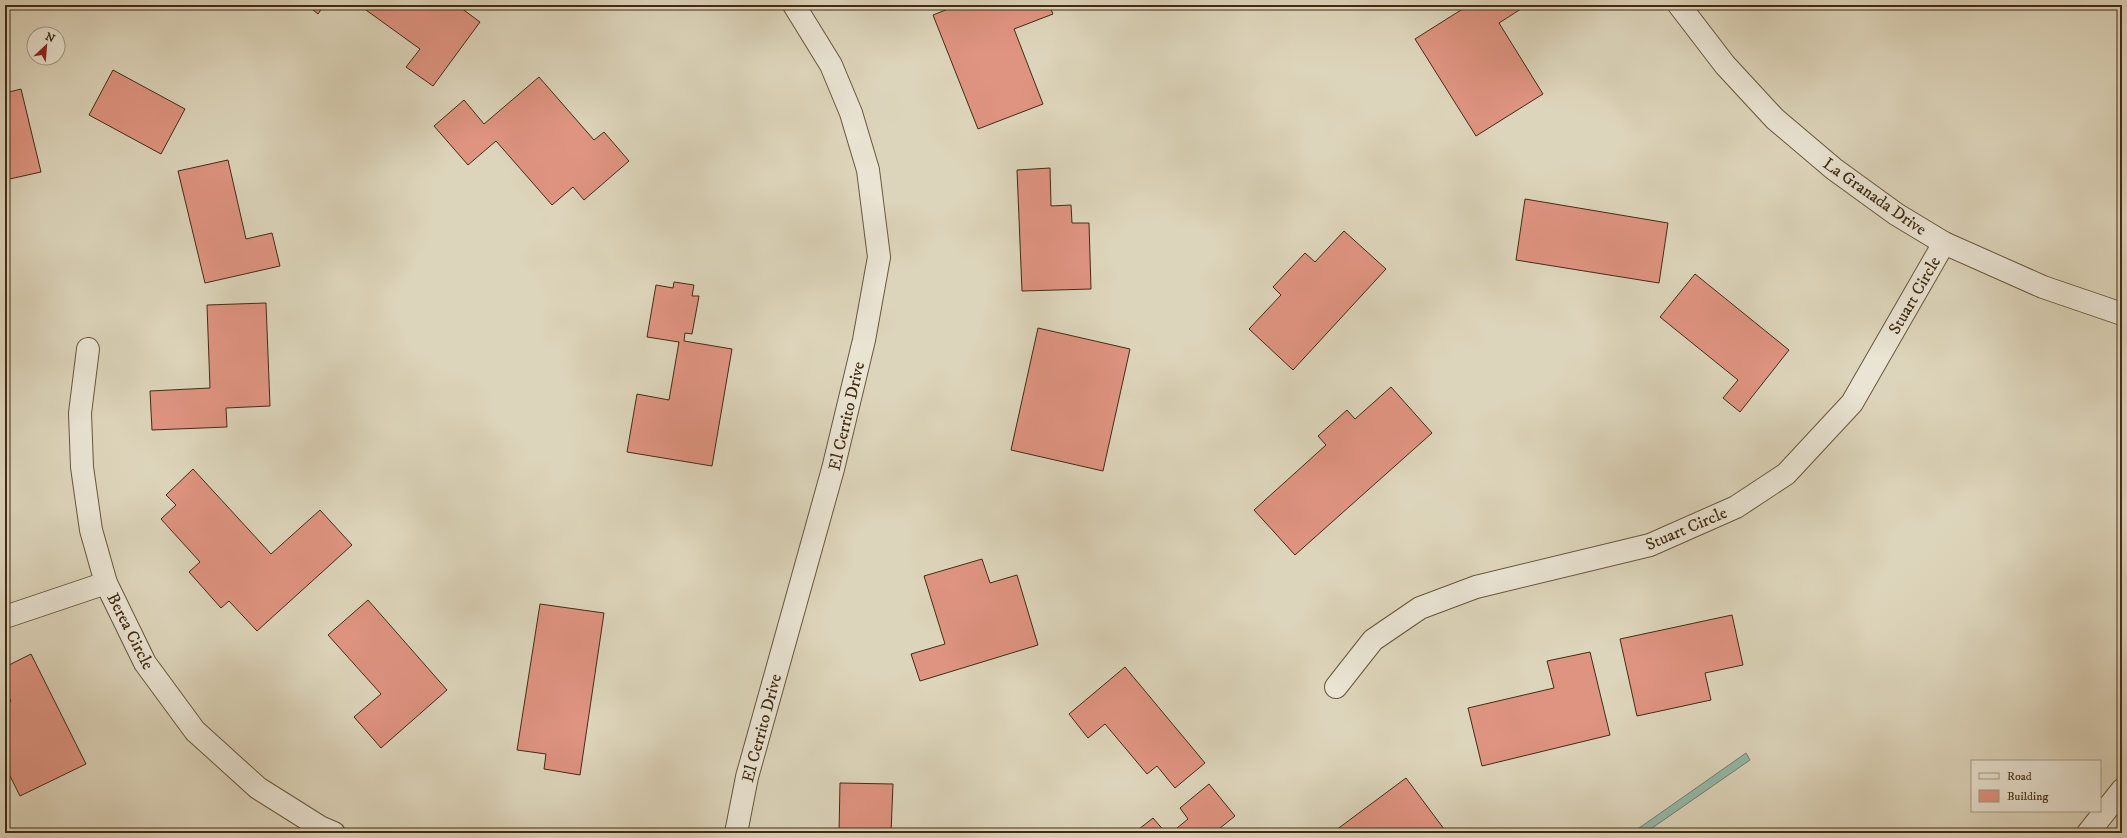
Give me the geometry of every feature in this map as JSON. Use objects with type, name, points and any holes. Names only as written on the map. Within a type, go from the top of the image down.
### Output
[{"type":"street","name":"El Cerrito Drive","points":[[736,833],[747,777],[833,469],[864,340],[879,257],[868,170],[851,113],[831,66],[794,5]]},
{"type":"street","name":"La Granada Drive","points":[[1679,5],[1725,65],[1775,119],[1834,169],[1896,214],[1944,243],[2043,287],[2122,314]]},
{"type":"street","name":"Stuart Circle","points":[[1336,687],[1373,640],[1420,608],[1476,587],[1650,545],[1736,507],[1786,474],[1852,403],[1944,243]]},
{"type":"street","name":"Berea Circle","points":[[88,349],[80,413],[82,467],[91,530],[106,583],[145,663],[195,731],[258,788],[323,831]]},
{"type":"street","points":[[5,617],[106,583]]},
{"type":"street","points":[[2088,833],[2122,790]]},
{"type":"shaded area","points":[[1746,753],[1750,760],[1645,833],[1632,833]]},
{"type":"building","points":[[307,5],[324,5],[318,14]]},
{"type":"building","points":[[359,5],[457,5],[480,22],[433,86],[406,67],[420,49]]},
{"type":"building","points":[[958,5],[1049,5],[1053,14],[1014,29],[1043,104],[978,129],[933,15]]},
{"type":"building","points":[[1469,5],[1523,5],[1524,7],[1499,23],[1543,94],[1476,136],[1415,39]]},
{"type":"building","points":[[113,70],[185,109],[161,154],[89,115]]},
{"type":"building","points":[[539,77],[594,140],[604,132],[629,161],[584,200],[573,187],[552,205],[496,141],[468,165],[434,126],[464,100],[484,124]]},
{"type":"building","points":[[21,89],[41,172],[5,180],[5,93]]},
{"type":"building","points":[[228,160],[246,239],[272,233],[280,266],[205,283],[178,171]]},
{"type":"building","points":[[1050,168],[1051,206],[1071,205],[1072,223],[1089,223],[1091,289],[1022,291],[1017,170]]},
{"type":"building","points":[[1525,199],[1668,223],[1659,283],[1516,260]]},
{"type":"building","points":[[1344,231],[1386,269],[1293,370],[1249,329],[1281,295],[1273,287],[1305,253],[1315,262]]},
{"type":"building","points":[[1695,274],[1789,350],[1740,412],[1723,398],[1738,380],[1660,317]]},
{"type":"building","points":[[674,282],[694,285],[692,296],[699,296],[692,334],[685,333],[684,341],[732,349],[712,466],[627,452],[637,394],[669,400],[679,342],[647,337],[656,285],[673,288]]},
{"type":"building","points":[[266,303],[270,406],[226,408],[227,427],[152,430],[150,391],[210,388],[207,305]]},
{"type":"building","points":[[1038,328],[1130,349],[1103,471],[1011,450]]},
{"type":"building","points":[[1391,387],[1432,433],[1295,555],[1254,510],[1326,445],[1318,436],[1347,410],[1355,419]]},
{"type":"building","points":[[193,469],[271,554],[320,510],[352,545],[257,631],[229,601],[221,608],[189,572],[200,562],[161,519],[176,505],[166,495]]},
{"type":"building","points":[[982,559],[990,583],[1017,575],[1038,645],[920,681],[911,654],[945,644],[924,576]]},
{"type":"building","points":[[368,600],[447,690],[381,748],[354,717],[381,694],[328,635]]},
{"type":"building","points":[[540,604],[604,613],[580,775],[544,769],[546,754],[517,750]]},
{"type":"building","points":[[1732,615],[1743,665],[1705,673],[1711,700],[1637,716],[1620,639]]},
{"type":"building","points":[[1590,652],[1610,735],[1482,766],[1468,708],[1554,688],[1547,661]]},
{"type":"building","points":[[31,654],[86,764],[20,796],[5,766],[5,704],[11,701],[5,689],[5,667]]},
{"type":"building","points":[[1125,667],[1205,763],[1175,788],[1157,766],[1147,774],[1105,724],[1088,738],[1069,714]]},
{"type":"building","points":[[1406,778],[1447,833],[1332,833]]},
{"type":"building","points":[[840,783],[893,784],[891,833],[839,833]]},
{"type":"building","points":[[1209,784],[1235,816],[1214,833],[1171,833],[1188,819],[1180,808]]},
{"type":"building","points":[[1153,818],[1166,833],[1134,833]]}]
